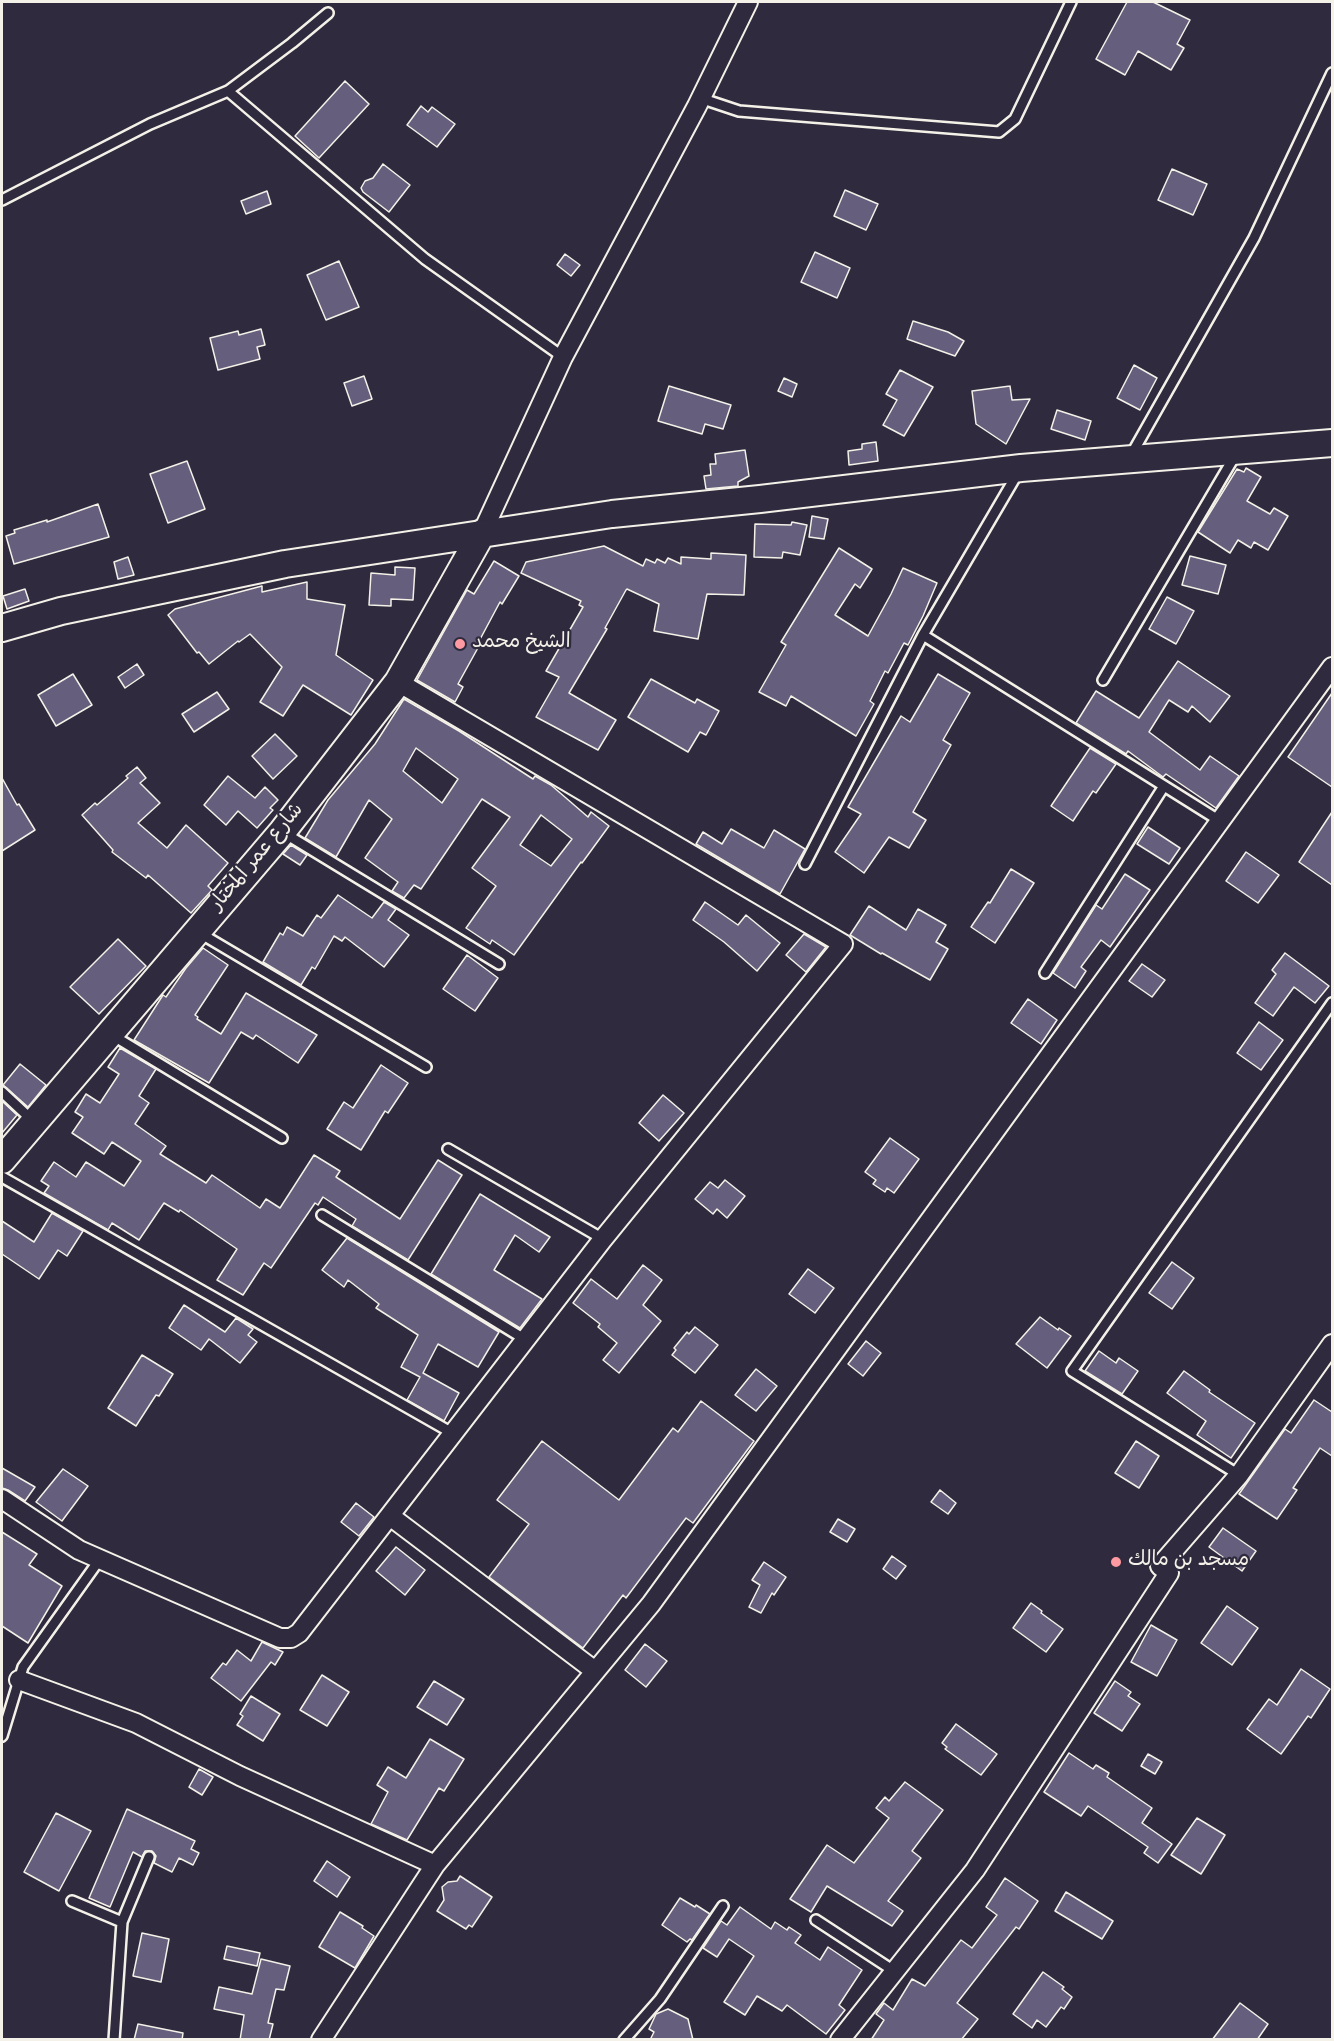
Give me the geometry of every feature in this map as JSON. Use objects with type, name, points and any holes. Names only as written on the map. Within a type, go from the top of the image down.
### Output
[{"type":"street","points":[[482,533],[563,357],[748,2]]},
{"type":"street","points":[[2,628],[61,611],[285,564],[612,514],[760,500],[1021,468],[1332,442]]},
{"type":"street","name":"شارع عمر المختار","points":[[2,1160],[282,832],[398,682],[482,533]]},
{"type":"street","points":[[321,2040],[435,1865],[651,1604],[1332,667]]},
{"type":"street","points":[[2,1499],[79,1550],[280,1638],[291,1638],[299,1634],[603,1239],[843,944],[398,682]]},
{"type":"street","points":[[840,2040],[975,1870],[1169,1573],[1160,1566],[1239,1475],[1332,1344]]},
{"type":"street","points":[[390,1516],[595,1671]]},
{"type":"street","points":[[19,1680],[135,1723],[240,1776],[435,1865]]},
{"type":"lane","points":[[700,98],[739,111],[999,132],[1015,119],[1071,2]]},
{"type":"lane","points":[[2,200],[150,124],[228,91],[328,13]]},
{"type":"lane","points":[[1128,459],[1254,238],[1332,73]]},
{"type":"lane","points":[[228,91],[425,259],[563,357]]},
{"type":"lane","points":[[1103,680],[1239,449]]},
{"type":"lane","points":[[805,864],[924,635],[1021,468]]},
{"type":"lane","points":[[924,635],[1220,821]]},
{"type":"lane","points":[[1045,973],[1164,786]]},
{"type":"lane","points":[[282,832],[500,964]]},
{"type":"lane","points":[[196,931],[426,1068]]},
{"type":"lane","points":[[1239,1475],[1072,1371],[1332,1003]]},
{"type":"lane","points":[[110,1034],[282,1138]]},
{"type":"lane","points":[[2,1092],[34,1122]]},
{"type":"lane","points":[[448,1149],[603,1239]]},
{"type":"lane","points":[[2,1177],[454,1434]]},
{"type":"lane","points":[[321,1215],[526,1340]]},
{"type":"lane","points":[[2,1736],[22,1667],[100,1559]]},
{"type":"lane","points":[[114,2040],[122,1922],[149,1857]]},
{"type":"lane","points":[[72,1900],[122,1922]]},
{"type":"lane","points":[[624,2040],[660,1999],[723,1906]]},
{"type":"lane","points":[[816,1920],[894,1971]]},
{"type":"building","points":[[1127,2],[1153,2],[1190,20],[1177,44],[1184,48],[1171,70],[1138,51],[1125,75],[1096,59]]},
{"type":"building","points":[[345,81],[369,104],[319,158],[295,136]]},
{"type":"building","points":[[421,106],[428,112],[432,107],[455,124],[437,147],[407,125]]},
{"type":"building","points":[[383,164],[410,185],[389,212],[361,188],[365,181],[373,178]]},
{"type":"building","points":[[1172,169],[1207,184],[1193,215],[1158,200]]},
{"type":"building","points":[[845,190],[878,204],[866,230],[834,216]]},
{"type":"building","points":[[267,191],[271,204],[246,214],[241,201]]},
{"type":"building","points":[[815,252],[850,268],[837,298],[801,282]]},
{"type":"building","points":[[565,254],[580,265],[571,276],[557,265]]},
{"type":"building","points":[[339,261],[359,307],[326,320],[307,275]]},
{"type":"building","points":[[913,321],[948,332],[964,341],[955,356],[907,339]]},
{"type":"building","points":[[261,329],[265,345],[257,347],[260,359],[218,370],[210,338],[238,331],[239,335]]},
{"type":"building","points":[[1134,365],[1157,378],[1140,410],[1117,398]]},
{"type":"building","points":[[900,370],[933,387],[904,436],[883,425],[897,400],[886,394]]},
{"type":"building","points":[[364,376],[372,399],[352,406],[344,383]]},
{"type":"building","points":[[784,378],[797,384],[792,397],[778,391]]},
{"type":"building","points":[[669,386],[731,405],[723,429],[705,424],[702,434],[658,421]]},
{"type":"building","points":[[1010,386],[1012,400],[1030,399],[1006,444],[976,424],[972,391]]},
{"type":"building","points":[[1057,410],[1091,421],[1085,440],[1051,429]]},
{"type":"building","points":[[876,442],[878,461],[849,465],[848,451],[862,449],[862,444]]},
{"type":"building","points":[[745,450],[749,476],[738,482],[738,486],[706,489],[704,476],[711,475],[710,464],[716,464],[715,454]]},
{"type":"building","points":[[187,461],[205,509],[168,523],[150,474]]},
{"type":"building","points":[[1246,468],[1261,477],[1247,501],[1270,514],[1274,508],[1288,516],[1268,550],[1254,542],[1251,548],[1238,540],[1230,553],[1198,532],[1237,469],[1244,472]]},
{"type":"building","points":[[98,504],[109,537],[14,564],[6,536],[15,533],[14,530],[47,520],[47,522]]},
{"type":"building","points":[[812,516],[828,519],[824,539],[809,537]]},
{"type":"building","points":[[792,522],[807,525],[800,555],[783,552],[782,558],[754,557],[755,524],[791,525]]},
{"type":"building","points":[[604,546],[643,566],[646,559],[655,563],[657,559],[665,563],[668,558],[681,564],[681,557],[711,559],[711,553],[746,555],[744,595],[707,594],[698,639],[654,631],[659,604],[626,590],[605,628],[607,629],[569,693],[616,720],[598,750],[536,717],[559,677],[546,671],[583,607],[579,605],[581,601],[521,573],[526,562]]},
{"type":"building","points":[[839,548],[872,569],[860,588],[855,584],[835,615],[868,636],[903,568],[937,583],[908,645],[904,643],[888,673],[885,671],[870,701],[874,704],[856,736],[791,696],[786,706],[759,692],[786,645],[781,642]]},
{"type":"building","points":[[1190,556],[1226,565],[1218,594],[1182,585]]},
{"type":"building","points":[[128,557],[134,575],[118,579],[114,562]]},
{"type":"building","points":[[494,561],[519,576],[502,604],[500,602],[477,645],[479,646],[458,684],[463,687],[455,702],[417,680],[467,590],[474,594]]},
{"type":"building","points":[[395,567],[415,568],[413,600],[391,599],[391,606],[369,605],[371,573],[395,575]]},
{"type":"building","points":[[307,582],[307,599],[345,605],[336,655],[373,680],[351,715],[303,685],[283,716],[260,702],[282,667],[250,634],[209,664],[199,652],[197,653],[168,615],[175,609],[262,586],[262,592]]},
{"type":"building","points":[[25,589],[29,601],[7,609],[3,596]]},
{"type":"building","points":[[1167,597],[1194,611],[1176,644],[1149,629]]},
{"type":"building","points":[[1178,661],[1230,696],[1210,722],[1192,706],[1188,712],[1169,700],[1149,732],[1200,770],[1210,756],[1239,776],[1216,808],[1166,774],[1163,777],[1128,751],[1126,754],[1076,723],[1096,691],[1139,718]]},
{"type":"building","points":[[137,664],[144,675],[125,688],[118,677]]},
{"type":"building","points":[[73,674],[92,705],[56,726],[38,695]]},
{"type":"building","points":[[938,674],[970,693],[943,740],[951,745],[913,812],[926,820],[909,848],[889,837],[864,873],[835,852],[861,814],[848,807],[901,716],[910,722]]},
{"type":"building","points":[[651,679],[695,703],[697,699],[719,711],[706,735],[700,732],[688,752],[628,717]]},
{"type":"building","points":[[217,692],[229,709],[194,732],[182,714]]},
{"type":"building","points":[[1332,693],[1332,787],[1288,757]]},
{"type":"building","points":[[404,699],[533,779],[535,776],[551,785],[588,817],[591,812],[609,826],[514,955],[492,940],[490,944],[466,928],[496,886],[472,868],[510,817],[482,799],[421,889],[414,885],[404,898],[392,891],[398,882],[365,858],[392,819],[369,800],[336,857],[305,838],[328,800],[375,744]],"holes":[[[416,748],[458,779],[442,803],[403,771]],[[541,815],[572,839],[551,866],[520,845]]]},
{"type":"building","points":[[275,734],[297,756],[273,779],[252,756]]},
{"type":"building","points":[[1090,748],[1116,764],[1096,793],[1093,791],[1073,821],[1051,806]]},
{"type":"building","points":[[137,767],[146,778],[140,783],[160,803],[138,823],[167,848],[186,825],[228,863],[208,886],[212,890],[191,913],[148,875],[146,878],[112,852],[113,850],[82,815],[128,778],[126,776]]},
{"type":"building","points":[[228,776],[255,798],[265,787],[278,800],[270,808],[273,810],[257,828],[238,811],[226,825],[204,805]]},
{"type":"building","points":[[2,778],[17,805],[19,804],[35,830],[2,851]]},
{"type":"building","points":[[1332,812],[1332,885],[1299,862]]},
{"type":"building","points":[[1148,827],[1180,848],[1169,864],[1137,844]]},
{"type":"building","points":[[731,829],[764,848],[774,830],[805,849],[780,894],[696,844],[703,832],[722,844]]},
{"type":"building","points":[[291,845],[307,855],[300,865],[283,854]]},
{"type":"building","points":[[1246,852],[1279,875],[1258,903],[1226,881]]},
{"type":"building","points":[[1011,869],[1034,883],[995,943],[971,927],[988,902],[990,903]]},
{"type":"building","points":[[1125,874],[1150,890],[1110,947],[1101,940],[1081,967],[1086,971],[1075,988],[1053,973],[1096,905],[1102,909]]},
{"type":"building","points":[[338,895],[372,918],[384,902],[396,909],[388,920],[409,935],[384,967],[345,937],[342,941],[334,936],[315,969],[312,967],[301,985],[263,962],[280,933],[283,935],[287,927],[303,936],[317,915],[321,918]]},
{"type":"building","points":[[705,902],[738,925],[746,915],[780,943],[757,971],[724,942],[693,920]]},
{"type":"building","points":[[869,906],[906,930],[918,909],[946,925],[936,942],[948,949],[930,980],[850,935]]},
{"type":"building","points":[[804,934],[826,947],[806,972],[786,955]]},
{"type":"building","points":[[118,939],[146,966],[99,1014],[70,987]]},
{"type":"building","points":[[203,948],[228,965],[195,1015],[197,1019],[221,1034],[246,993],[317,1035],[298,1063],[256,1035],[253,1039],[241,1032],[209,1083],[134,1040],[163,995],[166,997]]},
{"type":"building","points":[[1285,953],[1329,986],[1315,1003],[1294,987],[1273,1016],[1255,1003],[1276,974],[1272,970]]},
{"type":"building","points":[[467,955],[498,978],[475,1011],[443,989]]},
{"type":"building","points":[[1142,964],[1165,980],[1152,997],[1129,981]]},
{"type":"building","points":[[1028,999],[1057,1020],[1041,1044],[1011,1023]]},
{"type":"building","points":[[1259,1022],[1283,1040],[1261,1070],[1237,1053]]},
{"type":"building","points":[[120,1048],[156,1069],[139,1096],[149,1103],[135,1124],[166,1146],[160,1154],[206,1183],[212,1175],[260,1208],[266,1199],[280,1208],[314,1155],[340,1171],[336,1177],[400,1219],[438,1160],[462,1175],[408,1260],[352,1226],[356,1219],[323,1197],[318,1205],[315,1203],[271,1268],[264,1263],[243,1295],[217,1280],[237,1249],[180,1210],[179,1212],[164,1203],[139,1240],[112,1223],[108,1230],[44,1193],[49,1186],[41,1181],[54,1162],[76,1177],[86,1162],[124,1186],[141,1161],[112,1142],[104,1154],[72,1133],[83,1117],[75,1112],[86,1094],[100,1103],[119,1074],[108,1067]]},
{"type":"building","points":[[20,1064],[46,1085],[28,1107],[3,1085]]},
{"type":"building","points":[[381,1065],[408,1083],[388,1113],[385,1111],[361,1150],[327,1129],[344,1102],[353,1108]]},
{"type":"building","points":[[663,1095],[684,1113],[659,1141],[639,1123]]},
{"type":"building","points":[[2,1101],[17,1115],[2,1133]]},
{"type":"building","points":[[890,1138],[919,1159],[894,1193],[887,1188],[885,1192],[873,1184],[876,1180],[865,1172]]},
{"type":"building","points":[[725,1180],[745,1196],[727,1218],[717,1209],[713,1214],[695,1199],[710,1182],[718,1188]]},
{"type":"building","points":[[480,1194],[550,1237],[539,1252],[515,1235],[494,1270],[542,1299],[520,1328],[431,1274]]},
{"type":"building","points":[[52,1213],[83,1231],[67,1256],[58,1250],[39,1279],[2,1254],[2,1221],[34,1242]]},
{"type":"building","points":[[347,1238],[499,1332],[478,1367],[438,1344],[423,1373],[459,1393],[444,1421],[407,1400],[420,1377],[401,1367],[418,1335],[376,1308],[379,1304],[348,1280],[344,1287],[322,1270]]},
{"type":"building","points":[[1172,1262],[1194,1278],[1172,1309],[1149,1293]]},
{"type":"building","points":[[643,1265],[662,1280],[643,1305],[661,1321],[619,1373],[603,1360],[617,1343],[598,1327],[600,1324],[573,1303],[591,1279],[617,1299]]},
{"type":"building","points":[[808,1269],[834,1288],[815,1313],[789,1294]]},
{"type":"building","points":[[184,1305],[225,1332],[236,1318],[253,1329],[248,1335],[257,1342],[240,1363],[209,1339],[201,1350],[169,1328]]},
{"type":"building","points":[[1040,1317],[1071,1336],[1047,1368],[1016,1344]]},
{"type":"building","points":[[695,1327],[718,1345],[695,1373],[672,1355],[676,1350],[674,1348],[687,1332],[689,1334]]},
{"type":"building","points":[[866,1341],[881,1353],[863,1376],[848,1364]]},
{"type":"building","points":[[1099,1351],[1116,1363],[1119,1358],[1138,1371],[1122,1394],[1085,1371]]},
{"type":"building","points":[[142,1355],[173,1374],[136,1426],[108,1408]]},
{"type":"building","points":[[756,1369],[777,1386],[756,1411],[735,1395]]},
{"type":"building","points":[[1184,1371],[1210,1390],[1209,1392],[1255,1423],[1231,1458],[1197,1435],[1206,1421],[1167,1393]]},
{"type":"building","points":[[1314,1400],[1332,1412],[1332,1456],[1320,1448],[1293,1488],[1297,1490],[1277,1519],[1239,1494],[1285,1429],[1291,1433]]},
{"type":"building","points":[[701,1401],[754,1441],[693,1523],[686,1518],[626,1598],[623,1595],[583,1648],[489,1577],[529,1524],[497,1500],[542,1441],[619,1500],[673,1428],[678,1432]]},
{"type":"building","points":[[1136,1441],[1159,1456],[1139,1488],[1115,1473]]},
{"type":"building","points":[[2,1468],[35,1487],[25,1501],[2,1488]]},
{"type":"building","points":[[63,1469],[88,1486],[62,1521],[36,1502]]},
{"type":"building","points":[[940,1490],[956,1503],[948,1514],[931,1502]]},
{"type":"building","points":[[356,1503],[374,1517],[359,1536],[341,1522]]},
{"type":"building","points":[[838,1519],[855,1529],[847,1542],[830,1532]]},
{"type":"building","points":[[1223,1528],[1256,1551],[1242,1571],[1209,1547]]},
{"type":"building","points":[[2,1532],[37,1554],[29,1565],[62,1586],[28,1643],[2,1626]]},
{"type":"building","points":[[396,1547],[425,1570],[405,1595],[376,1571]]},
{"type":"building","points":[[892,1556],[906,1566],[896,1579],[883,1569]]},
{"type":"building","points":[[764,1562],[786,1577],[774,1595],[772,1593],[761,1613],[749,1607],[760,1585],[752,1580]]},
{"type":"building","points":[[1031,1603],[1063,1629],[1046,1652],[1013,1628]]},
{"type":"building","points":[[1227,1606],[1258,1628],[1232,1665],[1201,1643]]},
{"type":"building","points":[[1151,1625],[1177,1640],[1157,1676],[1131,1662]]},
{"type":"building","points":[[262,1642],[283,1652],[275,1665],[271,1662],[241,1701],[211,1678],[223,1663],[226,1665],[237,1650],[251,1661]]},
{"type":"building","points":[[645,1644],[667,1661],[646,1687],[625,1670]]},
{"type":"building","points":[[1301,1669],[1330,1689],[1311,1718],[1308,1716],[1281,1754],[1247,1729],[1269,1699],[1277,1705]]},
{"type":"building","points":[[322,1675],[349,1692],[327,1726],[300,1710]]},
{"type":"building","points":[[434,1681],[464,1699],[447,1725],[417,1707]]},
{"type":"building","points":[[1115,1681],[1131,1692],[1128,1696],[1140,1704],[1122,1731],[1094,1713]]},
{"type":"building","points":[[251,1696],[280,1714],[263,1741],[237,1725],[243,1716],[240,1714]]},
{"type":"building","points":[[956,1724],[997,1754],[981,1775],[945,1749],[947,1747],[942,1743]]},
{"type":"building","points":[[430,1739],[464,1759],[444,1791],[439,1788],[407,1840],[371,1824],[388,1792],[377,1785],[388,1767],[406,1778]]},
{"type":"building","points":[[1069,1753],[1093,1769],[1096,1765],[1109,1773],[1107,1777],[1152,1808],[1142,1823],[1172,1844],[1158,1863],[1144,1853],[1148,1847],[1088,1806],[1081,1816],[1044,1792]]},
{"type":"building","points":[[1148,1754],[1162,1762],[1155,1774],[1141,1766]]},
{"type":"building","points":[[199,1769],[213,1777],[202,1795],[189,1787]]},
{"type":"building","points":[[905,1782],[943,1810],[912,1851],[921,1858],[888,1901],[903,1911],[892,1926],[827,1886],[811,1912],[790,1899],[827,1845],[854,1863],[889,1818],[876,1808],[885,1797],[889,1801]]},
{"type":"building","points":[[127,1809],[195,1841],[191,1849],[199,1853],[193,1865],[179,1858],[172,1872],[154,1863],[156,1856],[152,1851],[145,1851],[142,1857],[133,1852],[110,1907],[89,1898]]},
{"type":"building","points":[[56,1813],[91,1831],[59,1891],[24,1872]]},
{"type":"building","points":[[1197,1818],[1225,1835],[1201,1874],[1171,1855]]},
{"type":"building","points":[[327,1861],[350,1877],[337,1897],[314,1881]]},
{"type":"building","points":[[460,1876],[492,1897],[472,1927],[469,1925],[466,1929],[437,1911],[444,1900],[442,1887],[448,1882],[457,1881]]},
{"type":"building","points":[[1005,1878],[1038,1901],[1019,1929],[1016,1927],[957,2003],[978,2019],[961,2040],[871,2040],[884,2020],[876,2014],[884,2003],[893,2010],[912,1979],[925,1986],[961,1940],[972,1948],[997,1915],[986,1907]]},
{"type":"building","points":[[1066,1892],[1113,1921],[1102,1939],[1055,1911]]},
{"type":"building","points":[[680,1898],[710,1914],[692,1940],[687,1942],[662,1925]]},
{"type":"building","points":[[740,1907],[771,1929],[775,1922],[787,1930],[789,1927],[801,1935],[795,1943],[820,1960],[828,1947],[862,1970],[839,2005],[845,2010],[826,2034],[787,2005],[782,2011],[757,1996],[745,2015],[724,2002],[754,1956],[729,1939],[717,1957],[703,1948],[721,1921],[727,1925]]},
{"type":"building","points":[[340,1912],[363,1926],[362,1928],[374,1936],[355,1968],[319,1947]]},
{"type":"building","points":[[142,1933],[169,1939],[161,1982],[133,1976]]},
{"type":"building","points":[[227,1946],[260,1953],[257,1966],[224,1959]]},
{"type":"building","points":[[261,1959],[290,1966],[284,1990],[276,1989],[268,2023],[273,2024],[269,2040],[240,2040],[244,2015],[214,2009],[219,1987],[252,1994]]},
{"type":"building","points":[[1043,1972],[1064,1987],[1062,1989],[1072,1997],[1064,2009],[1061,2007],[1046,2027],[1037,2020],[1032,2028],[1013,2014]]},
{"type":"building","points":[[1240,2003],[1268,2024],[1257,2040],[1212,2040]]},
{"type":"building","points":[[668,2009],[688,2019],[693,2040],[650,2040],[654,2032],[649,2029],[656,2014]]},
{"type":"building","points":[[138,2024],[183,2033],[182,2040],[134,2040]]},
{"type":"place","name":"الشيخ محمد","points":[[460,644]]},
{"type":"place","name":"مسجد بن مالك","points":[[1116,1562]]}]
